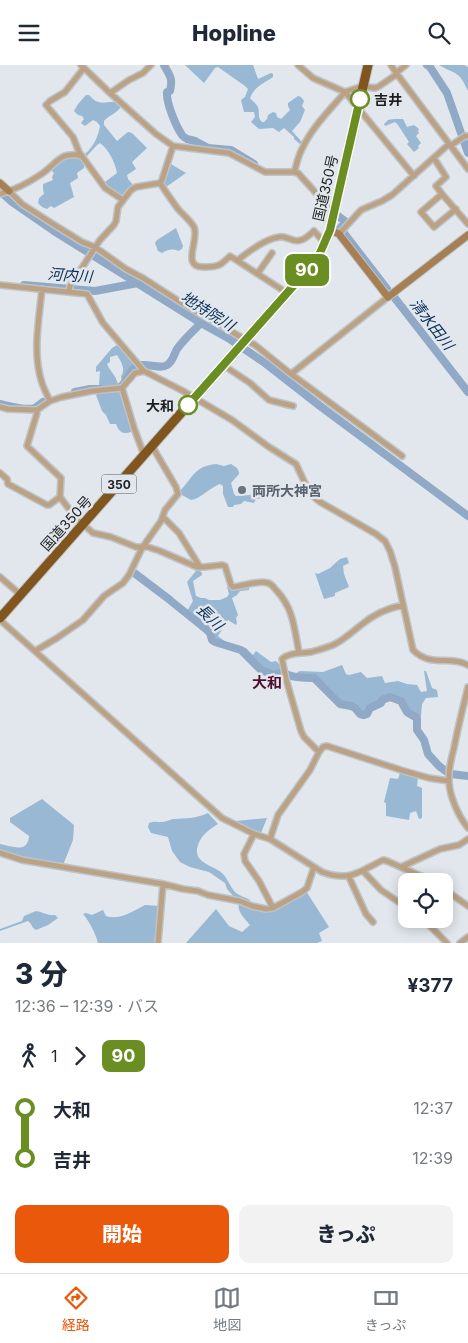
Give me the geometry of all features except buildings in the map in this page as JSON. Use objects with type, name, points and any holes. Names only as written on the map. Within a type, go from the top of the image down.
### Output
[{"type":"highway","name":"国道350号","points":[[0,619],[320,253],[330,230],[368,65]]},
{"type":"street","points":[[110,93],[143,73],[151,65]]},
{"type":"street","points":[[298,65],[313,78],[345,92],[414,176]]},
{"type":"street","points":[[391,65],[468,169]]},
{"type":"street","points":[[294,172],[301,150],[307,139],[345,92],[363,86],[378,87],[406,65]]},
{"type":"street","points":[[123,200],[105,188],[82,156],[72,137],[46,105],[65,92],[82,67],[156,134],[173,146],[229,153],[265,172],[298,173],[324,201],[335,209]]},
{"type":"street","points":[[341,232],[361,210],[388,198],[450,145],[465,137]]},
{"type":"street","points":[[160,183],[173,146]]},
{"type":"street","points":[[0,194],[10,191],[42,174],[64,156],[72,153],[82,156]]},
{"type":"street","points":[[434,158],[446,177],[436,186],[468,224]]},
{"type":"street","points":[[0,183],[22,203],[46,220],[245,340],[402,456]]},
{"type":"street","points":[[69,289],[89,256],[104,235],[114,225],[118,207],[131,190],[136,187],[160,183]]},
{"type":"street","points":[[160,183],[195,229],[196,236],[192,254],[193,262],[196,265],[201,267],[220,265],[230,256],[287,293]]},
{"type":"street","points":[[442,194],[421,212],[434,227],[456,209]]},
{"type":"street","points":[[330,230],[341,232],[388,297]]},
{"type":"street","points":[[238,260],[266,241],[277,237],[284,236],[297,242],[303,240],[314,231],[323,241],[326,241]]},
{"type":"street","points":[[291,374],[468,235]]},
{"type":"street","points":[[258,273],[272,253]]},
{"type":"street","points":[[0,285],[42,289],[69,289],[87,294],[103,323],[141,367],[232,420],[268,447],[296,464],[310,494],[385,541],[395,567],[412,647],[416,653],[428,660],[459,662],[468,665]]},
{"type":"street","points":[[42,289],[37,350],[40,377],[50,401]]},
{"type":"street","points":[[223,365],[250,383],[269,400],[293,406]]},
{"type":"street","points":[[141,367],[122,388],[78,393],[50,401],[37,411],[27,446],[61,478],[60,497],[82,525],[93,533],[111,537],[136,547],[148,547],[200,567],[225,566],[233,587],[261,583],[271,585],[291,612],[299,652]]},
{"type":"street","points":[[122,388],[144,456]]},
{"type":"street","points":[[0,407],[37,411]]},
{"type":"street","points":[[35,651],[79,624],[93,611],[104,596],[122,583],[129,575],[142,547],[163,517],[165,509],[178,494],[152,446]]},
{"type":"street","points":[[0,473],[7,479],[8,484],[47,505],[50,505],[60,497]]},
{"type":"street","points":[[163,517],[179,533],[200,567]]},
{"type":"street","points":[[0,577],[21,595]]},
{"type":"street","points":[[319,752],[304,737],[301,731],[282,659],[299,652],[313,651],[333,645],[372,617],[403,605]]},
{"type":"street","points":[[0,619],[222,818],[254,834],[270,839],[328,874],[349,877],[382,860],[414,873]]},
{"type":"street","points":[[468,687],[448,781],[450,791],[468,829]]},
{"type":"street","points":[[270,839],[278,815],[310,771],[323,747],[327,746],[429,778],[448,781]]},
{"type":"street","points":[[254,834],[244,854],[245,861],[259,881],[273,908]]},
{"type":"street","points":[[401,867],[440,849],[459,845],[468,839]]},
{"type":"street","points":[[0,853],[31,862],[198,891],[266,909],[273,908],[302,892],[306,888],[314,867]]},
{"type":"street","points":[[363,871],[381,890],[398,902]]},
{"type":"street","points":[[349,877],[366,913],[373,922]]},
{"type":"street","points":[[158,943],[164,884]]},
{"type":"street","points":[[453,895],[468,906]]},
{"type":"street","points":[[432,928],[447,943]]},
{"type":"street","points":[[460,943],[468,937]]},
{"type":"shaded area","points":[[185,65],[253,65],[258,79],[271,73],[273,74],[273,77],[257,88],[250,98],[258,107],[260,118],[264,122],[268,115],[273,112],[281,119],[290,110],[288,103],[298,96],[301,97],[304,101],[302,106],[305,110],[300,122],[292,131],[302,142],[300,144],[284,128],[279,132],[273,128],[259,129],[251,122],[255,117],[254,112],[244,112],[241,100],[245,97],[248,89],[218,67],[215,68],[204,83]]},
{"type":"shaded area","points":[[439,65],[464,65],[468,67],[468,91],[460,77]]},
{"type":"shaded area","points":[[86,95],[103,103],[119,102],[120,108],[104,121],[104,125],[117,141],[128,132],[132,133],[147,148],[132,162],[136,169],[127,175],[134,186],[122,197],[105,186],[105,182],[117,173],[106,149],[100,143],[87,156],[85,154],[95,141],[100,126],[93,120],[85,126],[81,123],[84,119],[82,116],[74,111]]},
{"type":"shaded area","points":[[403,119],[407,127],[414,125],[419,129],[419,133],[416,136],[421,143],[414,152],[407,144],[409,142],[395,122],[385,126],[384,124],[388,120]]},
{"type":"shaded area","points":[[72,155],[81,158],[85,163],[84,168],[77,173],[78,178],[70,183],[74,197],[54,208],[51,206],[47,209],[42,207],[38,203],[39,198],[44,194],[43,184],[53,180],[54,173],[49,168],[61,159]]},
{"type":"shaded area","points":[[169,163],[186,173],[166,187],[162,182]]},
{"type":"shaded area","points":[[176,228],[183,246],[182,249],[162,253],[158,251],[155,243],[157,240]]},
{"type":"shaded area","points":[[117,345],[121,346],[140,368],[126,377],[122,383],[123,368],[121,363],[117,355],[110,357],[110,362],[107,364],[118,385],[102,388],[99,385],[100,371],[96,372],[96,367],[112,348]]},
{"type":"shaded area","points":[[119,390],[132,429],[128,433],[118,429],[116,424],[110,424],[102,411],[96,395],[98,393]]},
{"type":"shaded area","points":[[216,464],[224,466],[231,464],[237,468],[239,474],[231,483],[236,496],[250,495],[262,486],[275,483],[275,487],[271,489],[268,499],[256,499],[254,503],[244,501],[233,507],[228,507],[223,494],[223,486],[220,484],[195,499],[191,500],[182,495],[180,491],[195,473],[203,467]]},
{"type":"shaded area","points":[[347,557],[349,563],[343,566],[349,587],[335,593],[335,596],[324,599],[315,573],[318,574],[330,568],[340,559]]},
{"type":"shaded area","points":[[199,570],[202,575],[193,581],[196,596],[201,598],[220,600],[229,594],[227,587],[230,585],[249,586],[249,590],[240,591],[232,598],[238,615],[236,625],[228,620],[218,636],[227,643],[246,648],[253,655],[256,651],[271,662],[276,661],[280,665],[278,673],[272,673],[262,668],[247,653],[240,649],[215,641],[208,628],[187,611],[193,601],[187,582]]},
{"type":"shaded area","points":[[342,665],[346,674],[361,672],[367,678],[382,676],[385,683],[398,681],[417,685],[421,692],[427,691],[424,671],[426,671],[432,688],[437,690],[438,697],[426,698],[422,704],[421,716],[409,712],[399,698],[393,695],[386,696],[380,702],[369,707],[367,712],[361,713],[352,704],[343,704],[329,692],[317,677],[312,675],[295,676],[294,674],[300,671],[323,672]]},
{"type":"shaded area","points":[[400,773],[418,777],[417,786],[422,788],[422,818],[419,819],[416,811],[410,813],[409,820],[386,816],[386,803],[384,802],[390,778],[398,779]]},
{"type":"shaded area","points":[[42,799],[74,825],[73,840],[63,865],[0,851],[0,844],[14,847],[26,845],[29,836],[10,822],[10,818]]},
{"type":"shaded area","points":[[208,813],[218,824],[210,829],[200,841],[197,854],[204,863],[222,873],[236,893],[250,900],[249,903],[235,898],[227,889],[225,883],[209,872],[180,862],[172,851],[168,837],[151,833],[148,827],[149,823],[152,822],[195,817]]},
{"type":"shaded area","points":[[267,818],[261,833],[236,822],[236,821]]},
{"type":"shaded area","points":[[306,891],[329,927],[319,933],[322,941],[317,943],[186,943],[216,909],[229,926],[242,932],[250,925],[240,913],[239,904],[259,911],[274,911]]},
{"type":"shaded area","points":[[145,905],[159,906],[156,943],[98,943],[92,928],[83,914],[92,915],[103,910],[106,916],[116,917],[126,915]]},
{"type":"shaded area","points":[[36,911],[55,915],[58,918],[36,930],[28,921],[0,931],[0,929],[22,921],[24,916]]},
{"type":"waterway","name":"清水田川","points":[[164,65],[171,80],[170,91],[167,92],[168,102],[174,120],[182,135]]},
{"type":"waterway","points":[[427,65],[447,93],[468,153]]},
{"type":"waterway","name":"清水田川","points":[[184,137],[208,148],[231,150],[254,164]]},
{"type":"waterway","name":"地持院川","points":[[0,191],[12,202],[54,231],[228,338],[265,363],[468,516]]},
{"type":"waterway","name":"清水田川","points":[[338,216],[346,222],[340,228],[387,289]]},
{"type":"waterway","name":"河内川","points":[[24,285],[95,291],[138,283]]},
{"type":"waterway","name":"清水田川","points":[[394,297],[468,392]]},
{"type":"waterway","points":[[120,387],[137,366],[161,367],[169,364],[180,345],[201,323]]},
{"type":"waterway","points":[[75,392],[101,389]]},
{"type":"waterway","points":[[0,404],[31,409],[43,402]]},
{"type":"waterway","name":"長川","points":[[133,572],[170,600]]},
{"type":"waterway","name":"長川","points":[[171,601],[207,630],[215,642],[241,650],[261,670],[274,675],[282,673]]},
{"type":"waterway","name":"長川","points":[[286,674],[289,676],[314,678],[340,704],[351,706],[364,715],[367,714],[370,708],[381,703],[382,700],[390,697],[401,701],[407,712],[417,718],[417,730],[424,740],[428,754],[447,772]]},
{"type":"waterway","name":"長川","points":[[451,774],[468,776]]},
{"type":"bus line","name":"90","points":[[188,405],[320,253],[330,230],[360,99]]},
{"type":"place","name":"吉井","points":[[360,99]]},
{"type":"place","name":"大和","points":[[188,405]]},
{"type":"place","name":"両所大神宮","points":[[242,490]]},
{"type":"district","name":"大和","points":[[267,682]]}]
